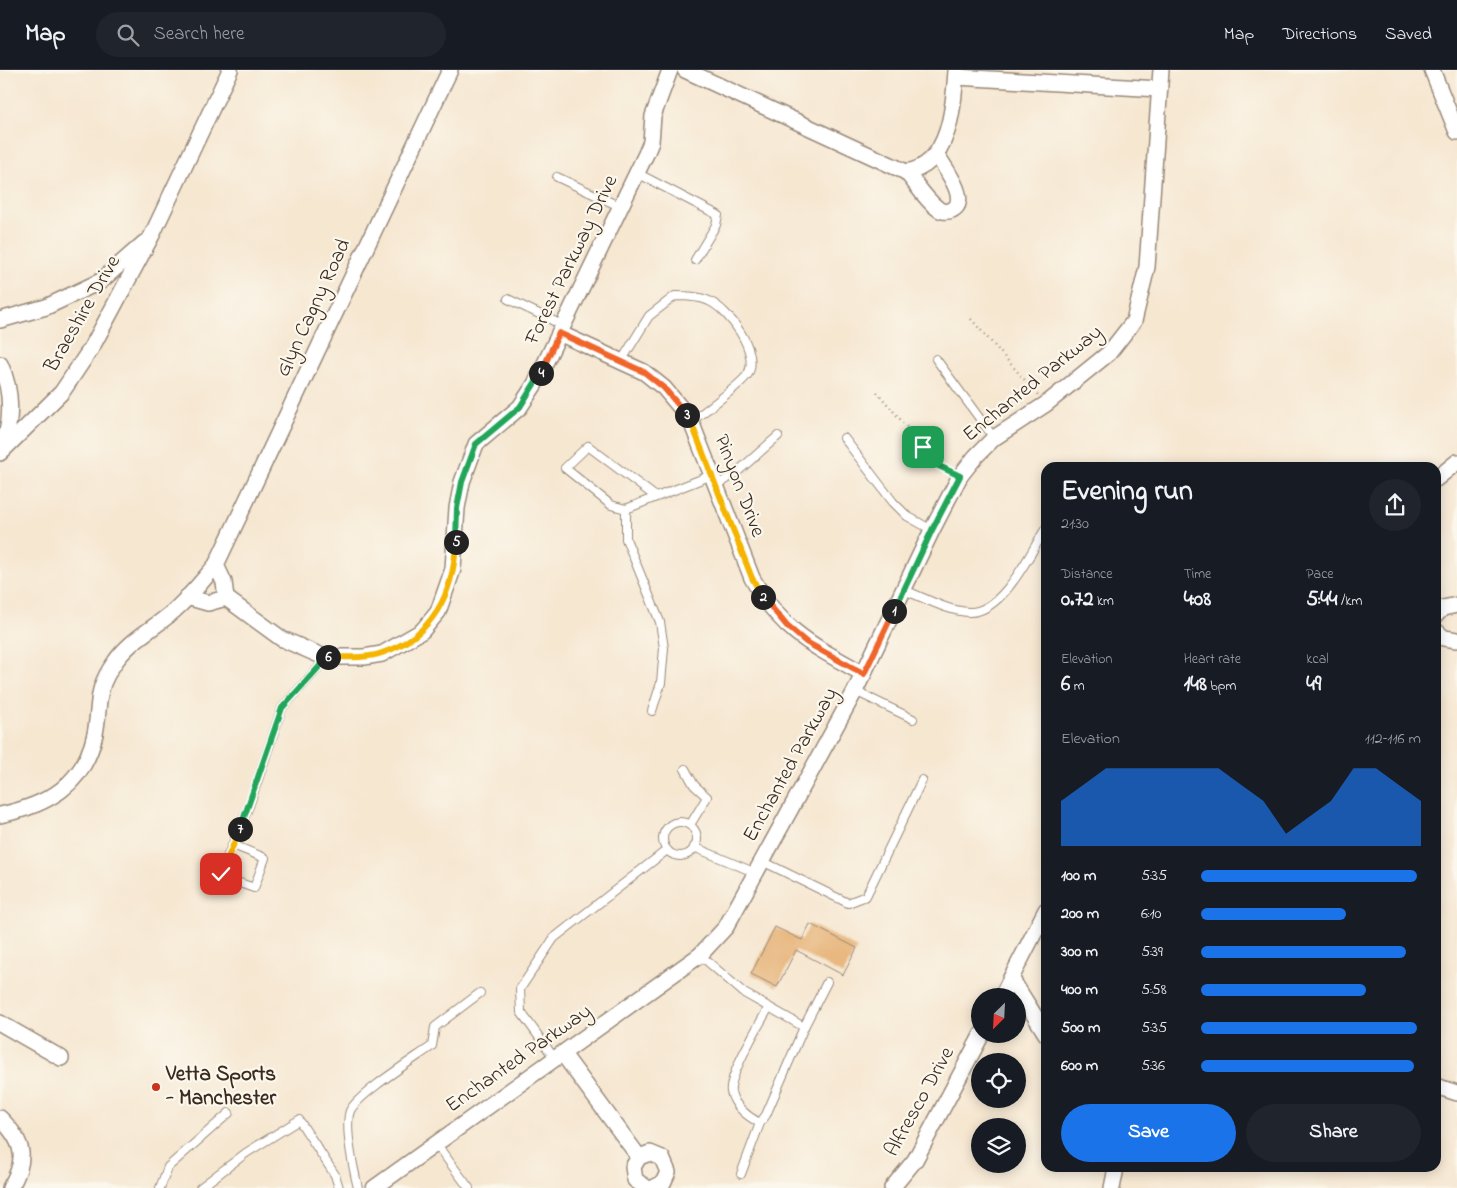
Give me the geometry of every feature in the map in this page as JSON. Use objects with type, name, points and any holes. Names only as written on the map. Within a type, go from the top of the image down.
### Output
[{"type":"street","name":"Braeshire Drive","points":[[0,453],[62,392],[77,371],[152,235],[230,70]]},
{"type":"street","name":"Glyn Cagny Road","points":[[0,815],[24,810],[43,802],[60,792],[75,778],[88,759],[95,733],[97,704],[102,683],[114,663],[126,648],[161,622],[187,598],[216,565],[450,70]]},
{"type":"street","name":"Forest Parkway Drive","points":[[226,598],[284,640],[324,657],[359,657],[382,654],[422,631],[438,612],[453,569],[457,508],[462,482],[476,444],[520,407],[535,384],[651,142],[652,116],[670,70]]},
{"type":"street","points":[[685,70],[906,172],[937,209],[946,212],[958,204],[959,195],[937,155]]},
{"type":"street","name":"Enchanted Parkway","points":[[374,1188],[700,955],[726,927],[855,692],[932,530],[960,476],[994,438],[1046,404],[1109,353],[1134,321],[1147,267],[1158,89],[1161,70]]},
{"type":"street","points":[[1432,70],[1457,132]]},
{"type":"street","points":[[906,172],[918,170],[937,155],[944,143],[956,73],[1158,89]]},
{"type":"street","name":"Braeshire Drive","points":[[0,320],[46,307],[101,281],[152,235]]},
{"type":"street","name":"Pinyon Drive","points":[[561,329],[644,372],[664,388],[691,422],[752,578],[762,597],[787,626],[806,642],[864,674]]},
{"type":"street","name":"Braeshire Drive","points":[[0,364],[8,385],[11,410],[8,433],[0,453]]},
{"type":"street","points":[[1441,474],[1457,462]]},
{"type":"street","points":[[187,598],[208,603],[226,598],[224,582],[216,565]]},
{"type":"street","points":[[1441,610],[1457,605]]},
{"type":"street","points":[[1441,635],[1444,638],[1457,640]]},
{"type":"street","points":[[1006,988],[1041,920]]},
{"type":"street","points":[[1011,978],[1041,1026]]},
{"type":"street","points":[[0,1023],[61,1058]]},
{"type":"street","name":"Alfresco Drive","points":[[892,1188],[915,1160],[977,1043]]},
{"type":"street","points":[[559,1056],[639,1157]]},
{"type":"street","points":[[1441,1088],[1457,1093]]},
{"type":"street","points":[[0,1118],[12,1130],[21,1148],[19,1173],[10,1188]]},
{"type":"street","points":[[644,1154],[656,1154],[666,1162],[666,1178],[649,1187],[632,1173],[639,1157],[644,1154]]},
{"type":"street","points":[[1112,1188],[1115,1172]]},
{"type":"lane","points":[[637,173],[718,215],[716,225],[695,260]]},
{"type":"lane","points":[[556,177],[621,207]]},
{"type":"lane","points":[[622,360],[648,316],[675,296],[709,300],[719,306],[744,336],[751,362],[747,375],[691,422]]},
{"type":"lane","points":[[508,299],[561,329]]},
{"type":"lane","points":[[936,359],[994,438]]},
{"type":"lane","points":[[656,498],[588,446],[565,468],[611,506],[626,509],[736,473],[778,436]]},
{"type":"lane","points":[[844,438],[892,502],[907,516],[932,530]]},
{"type":"lane","points":[[626,509],[626,540],[660,622],[664,648],[661,683],[652,711]]},
{"type":"lane","points":[[904,590],[951,609],[971,612],[990,608],[1003,596],[1041,536]]},
{"type":"lane","points":[[233,845],[266,858],[254,888],[221,874],[249,806],[282,708],[319,667],[324,657]]},
{"type":"lane","points":[[855,692],[913,719]]},
{"type":"lane","points":[[685,769],[694,785],[707,797],[690,825]]},
{"type":"lane","points":[[694,847],[759,867],[848,903],[866,896],[922,780]]},
{"type":"lane","points":[[680,822],[690,825],[696,834],[694,847],[690,853],[680,856],[667,850],[663,839],[666,829],[680,822]]},
{"type":"lane","points":[[559,1056],[521,1012],[520,989],[554,938],[667,850]]},
{"type":"lane","points":[[700,955],[744,993],[804,1026]]},
{"type":"lane","points":[[741,1174],[760,1123],[766,1115],[804,1026],[827,982]]},
{"type":"lane","points":[[358,1188],[352,1165],[350,1111],[365,1094],[432,1046],[435,1027],[480,993]]},
{"type":"lane","points":[[760,1123],[745,1115],[731,1093],[732,1079],[769,1006]]},
{"type":"lane","points":[[160,1188],[168,1167],[229,1113]]},
{"type":"lane","points":[[200,1188],[246,1153],[298,1120],[335,1175],[339,1188]]},
{"type":"lane","points":[[436,1144],[469,1188]]},
{"type":"path","points":[[971,319],[1046,404]]},
{"type":"path","points":[[877,392],[939,466],[960,476]]},
{"type":"building","points":[[810,924],[857,948],[843,975],[796,950],[777,987],[751,974],[775,927],[802,940]]},
{"type":"place","name":"Vetta Sports - Manchester","points":[[156,1087]]},
{"type":"route","points":[[221,874],[249,806],[274,727],[282,708],[290,696],[311,677],[324,657],[364,657],[382,654],[422,631],[438,612],[453,569],[457,508],[462,482],[476,444],[520,407],[535,384],[559,333],[622,360],[644,372],[664,388],[690,419],[752,578],[762,597],[787,626],[806,642],[864,674],[932,530],[960,476],[939,466],[923,447]]}]
